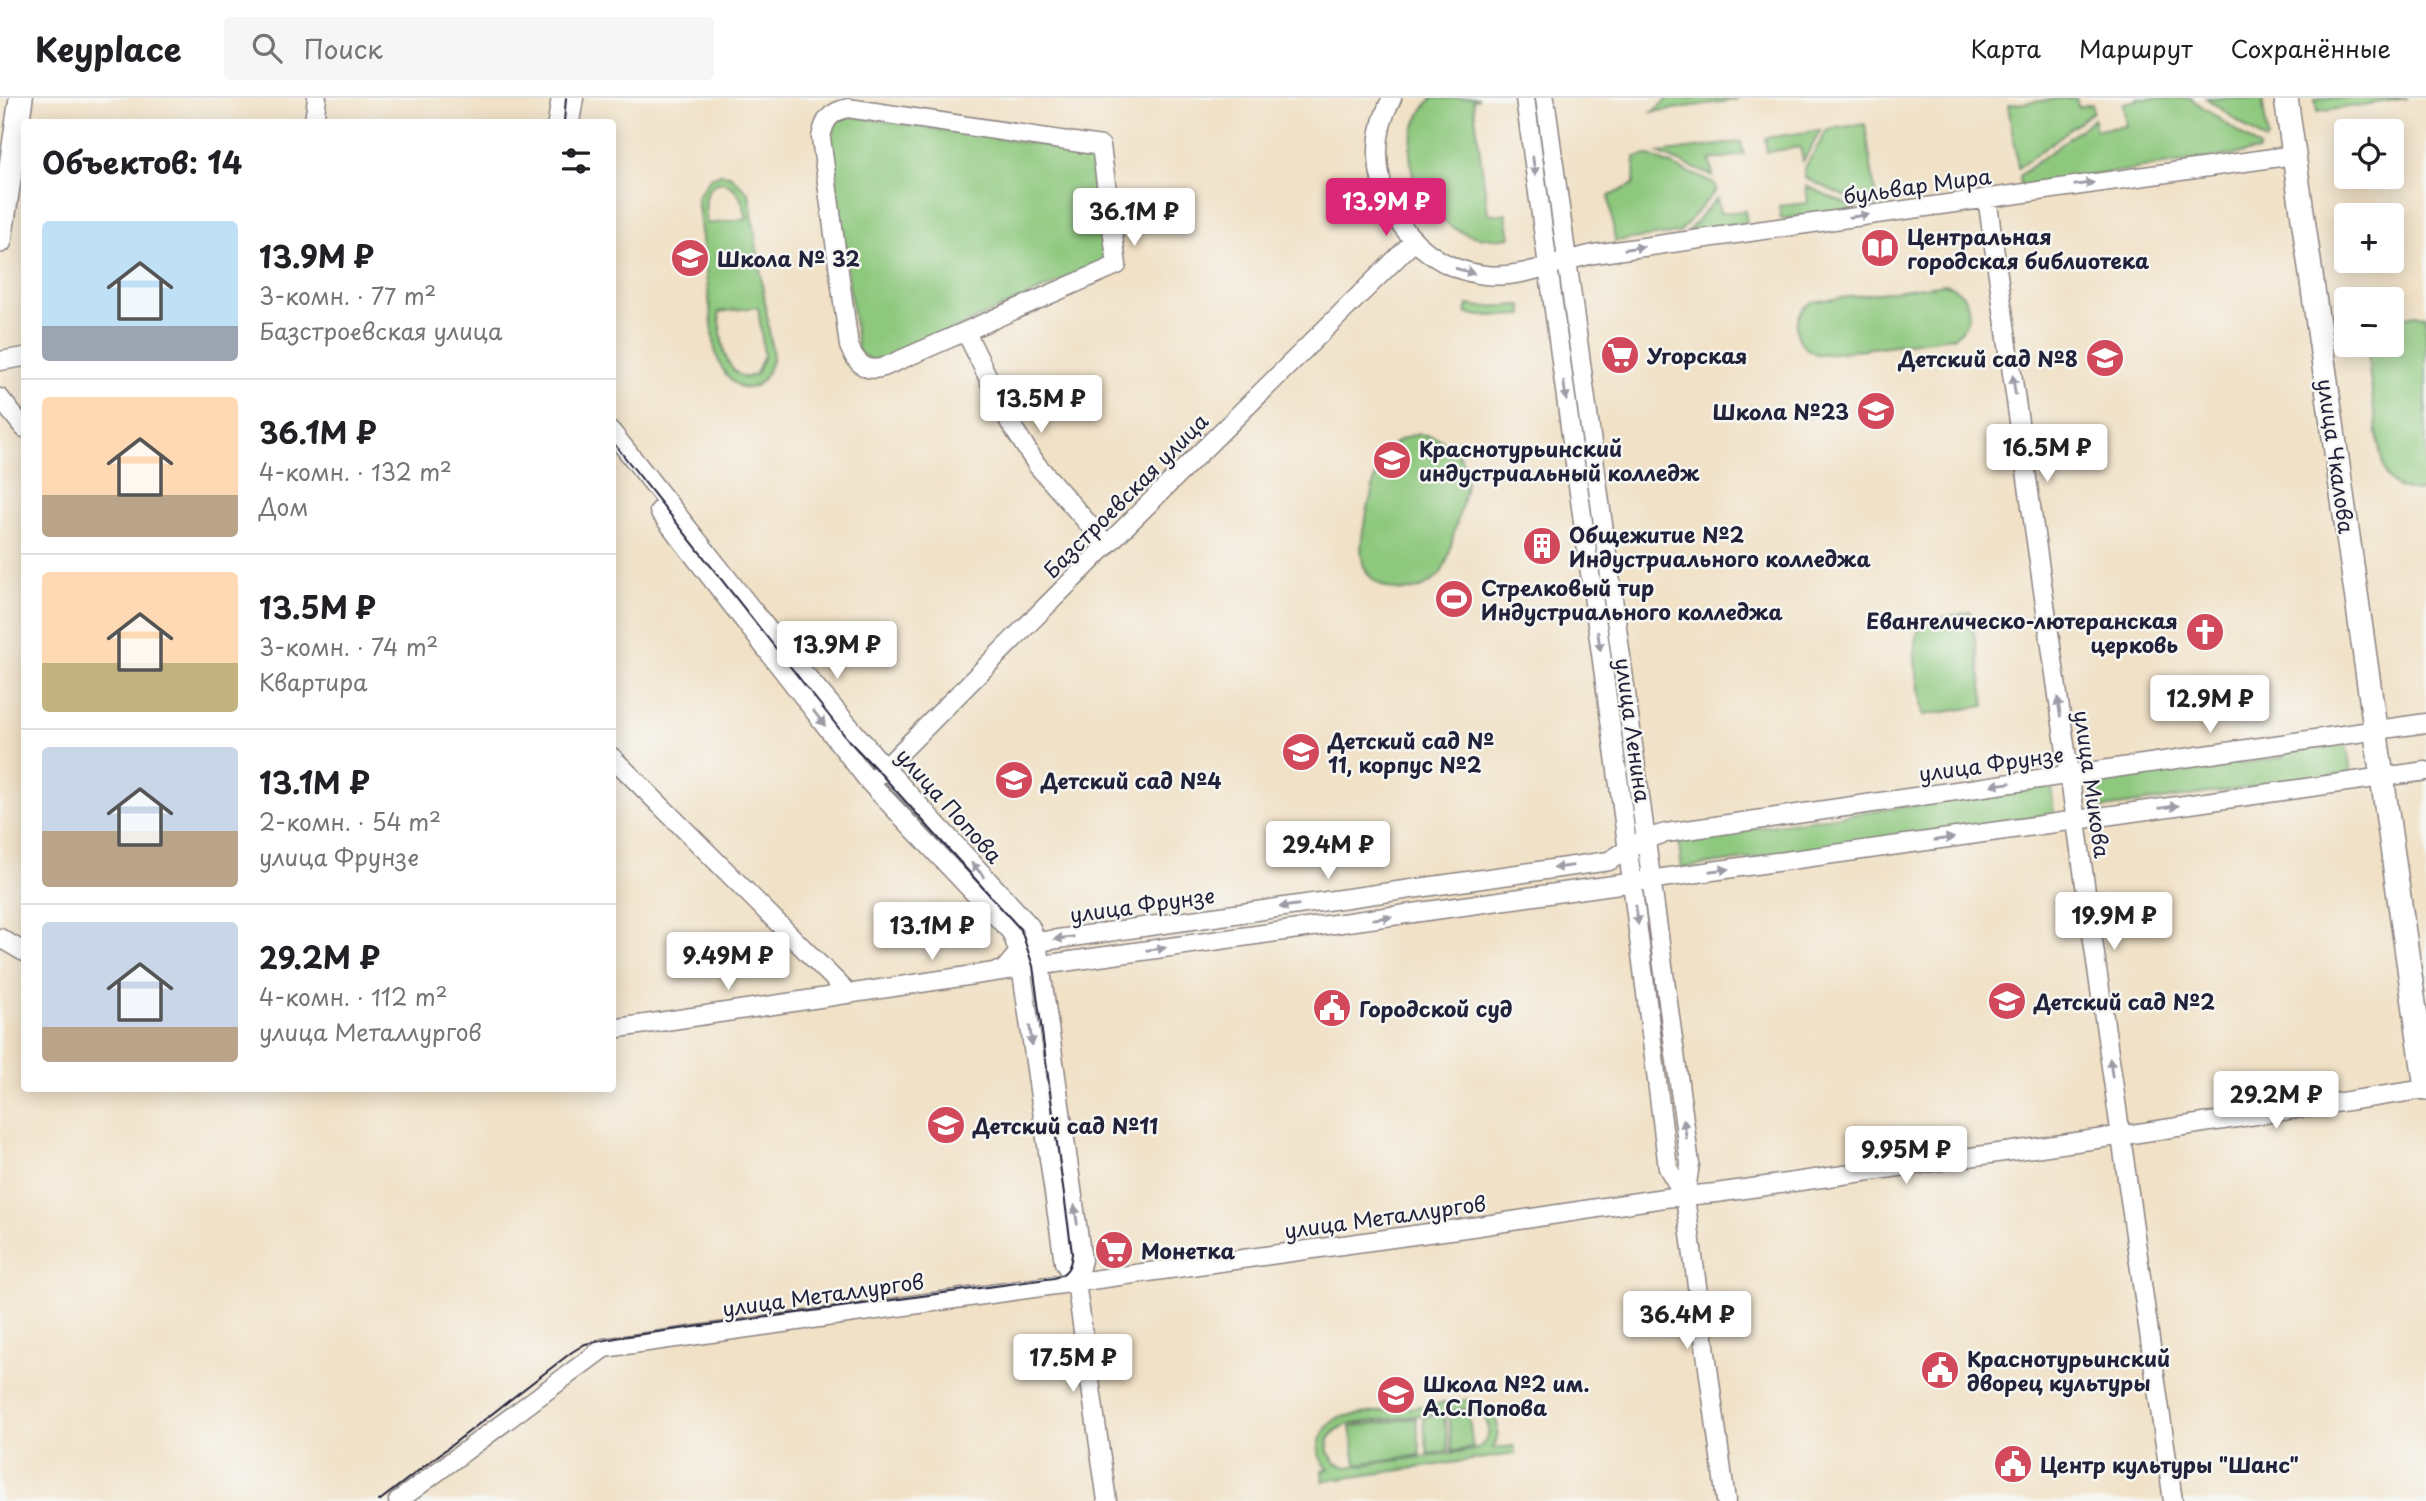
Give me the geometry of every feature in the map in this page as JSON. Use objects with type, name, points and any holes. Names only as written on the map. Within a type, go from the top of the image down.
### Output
[{"type":"main road","points":[[0,241],[21,98]]},
{"type":"main road","name":"улица Чкалова","points":[[2286,98],[2285,156],[2382,778]]},
{"type":"main road","points":[[2382,778],[2426,1089]]},
{"type":"street","points":[[314,119],[317,98]]},
{"type":"street","points":[[558,119],[561,98]]},
{"type":"street","points":[[570,119],[574,98]]},
{"type":"street","name":"улица Ленина","points":[[1525,98],[1628,850],[1668,1168],[1685,1197]]},
{"type":"street","name":"улица Ленина","points":[[1545,98],[1690,1164],[1685,1197],[1726,1501]]},
{"type":"street","name":"бульвар Мира","points":[[1386,100],[1379,141],[1379,172],[1391,209],[1414,241],[1426,252],[1454,267],[1484,275],[1523,274],[1567,260],[2285,156]]},
{"type":"street","points":[[848,108],[1101,146],[1117,265],[966,332],[876,370],[860,365],[853,357],[849,346],[821,138],[831,114],[848,108]]},
{"type":"street","name":"улица Микова","points":[[1987,198],[2173,1501]]},
{"type":"street","name":"Базстроевская улица","points":[[870,783],[1414,241]]},
{"type":"street","points":[[1553,299],[1572,296]]},
{"type":"street","points":[[966,332],[1010,423],[1037,465],[1107,545]]},
{"type":"street","points":[[0,361],[21,358]]},
{"type":"street","points":[[0,398],[21,424]]},
{"type":"street","name":"улица Попова","points":[[616,437],[781,646],[885,768],[1030,926],[1037,942],[1082,1260],[1076,1282]]},
{"type":"street","name":"улица Попова","points":[[616,455],[870,783],[1011,932],[1020,960],[1064,1262],[1076,1282],[1107,1501]]},
{"type":"street","name":"улица Фрунзе","points":[[616,1027],[1003,971],[1020,960],[1037,942],[1609,861],[1646,839],[1666,833],[2426,723]]},
{"type":"street","points":[[616,761],[849,994]]},
{"type":"street","points":[[1651,880],[2426,771]]},
{"type":"street","name":"улица Фрунзе","points":[[1020,960],[1040,965],[1651,880]]},
{"type":"street","points":[[0,938],[21,950]]},
{"type":"street","name":"улица Металлургов","points":[[398,1501],[604,1348],[2121,1136],[2426,1089]]},
{"type":"green space","points":[[1432,98],[1479,98],[1473,100],[1488,214],[1506,214],[1510,237],[1482,238],[1457,230],[1437,215],[1422,196],[1412,172],[1410,147],[1417,122]]},
{"type":"green space","points":[[1669,98],[1736,98],[1736,100],[1652,112]]},
{"type":"green space","points":[[2076,98],[2078,107],[2092,104],[2093,112],[2018,168],[2008,105]]},
{"type":"green space","points":[[2137,98],[2190,98],[2259,147],[2258,151],[2020,186],[2019,176],[2094,119],[2096,130],[2126,126],[2123,103]]},
{"type":"green space","points":[[2206,98],[2262,98],[2268,139],[2265,141]]},
{"type":"green space","points":[[2408,98],[2317,112],[2315,100]]},
{"type":"green space","points":[[849,116],[1082,151],[1096,169],[1106,250],[1104,262],[886,360],[872,361],[858,352],[828,131],[836,120]]},
{"type":"green space","points":[[1865,124],[1877,206],[1868,207],[1805,178],[1804,169],[1828,129]]},
{"type":"green space","points":[[1821,130],[1803,161],[1800,147],[1767,152],[1765,138]]},
{"type":"green space","points":[[1741,142],[1744,155],[1710,160],[1713,176],[1658,153]]},
{"type":"green space","points":[[1647,155],[1714,183],[1716,190],[1679,233],[1615,241],[1609,196],[1634,184],[1635,157]]},
{"type":"green space","points":[[721,174],[730,175],[749,193],[773,357],[760,382],[752,387],[743,388],[727,376],[715,350],[697,197],[710,178]],"holes":[[[721,182],[736,191],[747,219],[707,224],[706,198],[711,188]],[[758,307],[764,355],[756,374],[745,378],[731,367],[727,359],[719,312]]]},
{"type":"green space","points":[[1806,186],[1858,209],[1781,219],[1779,206],[1808,203]]},
{"type":"green space","points":[[1717,198],[1720,213],[1745,211],[1747,223],[1688,231]]},
{"type":"green space","points":[[1945,284],[1961,293],[1968,308],[1966,324],[1953,337],[1820,355],[1804,346],[1799,339],[1799,316],[1812,302]]},
{"type":"green space","points":[[1468,305],[1522,305],[1523,315],[1480,316],[1466,313]]},
{"type":"green space","points":[[2426,316],[2426,490],[2404,489],[2387,477],[2374,414],[2369,357],[2404,357],[2404,317]]},
{"type":"green space","points":[[1419,434],[1438,438],[1459,455],[1466,472],[1465,488],[1448,558],[1440,574],[1420,588],[1396,590],[1369,576],[1361,552],[1364,524],[1376,472],[1383,456],[1389,447],[1397,442]]},
{"type":"green space","points":[[1971,612],[1985,706],[1923,715],[1914,654],[1919,627],[1941,618]]},
{"type":"green space","points":[[2346,741],[2351,773],[2096,809],[2090,774],[2233,756],[2237,764],[2284,757],[2288,748]]},
{"type":"green space","points":[[2051,786],[2054,815],[1682,868],[1678,839]]},
{"type":"green space","points":[[1468,1400],[1485,1406],[1495,1417],[1498,1431],[1493,1448],[1514,1446],[1515,1454],[1323,1481],[1322,1471],[1329,1469],[1320,1456],[1322,1434],[1339,1417]],"holes":[[[1465,1409],[1480,1412],[1487,1422],[1488,1433],[1484,1443],[1474,1450],[1346,1467],[1336,1463],[1328,1452],[1331,1435],[1346,1425]]]},
{"type":"green space","points":[[1468,1411],[1473,1448],[1452,1451],[1448,1413]]},
{"type":"green space","points":[[1444,1414],[1449,1451],[1428,1454],[1423,1417]]},
{"type":"green space","points":[[1416,1418],[1421,1455],[1356,1464],[1350,1427]]},
{"type":"tram line","points":[[564,119],[566,98]]},
{"type":"tram line","points":[[379,1501],[585,1344],[1054,1278],[1065,1272],[1071,1262],[1072,1253],[1033,966],[1021,930],[849,741],[616,446]]},
{"type":"place","name":"Центральная городская библиотека","points":[[1880,248]]},
{"type":"place","name":"Школа № 32","points":[[690,258]]},
{"type":"place","name":"Угорская","points":[[1620,355]]},
{"type":"place","name":"Детский сад №8","points":[[2105,358]]},
{"type":"place","name":"Школа №23","points":[[1876,411]]},
{"type":"place","name":"Краснотурьинский индустриальный колледж","points":[[1392,460]]},
{"type":"place","name":"Общежитие №2 Индустриального колледжа","points":[[1542,546]]},
{"type":"place","name":"Стрелковый тир Индустриального колледжа","points":[[1454,599]]},
{"type":"place","name":"Евангелическо-лютеранская церковь","points":[[2205,632]]},
{"type":"place","name":"Детский сад № 11, корпус №2","points":[[1301,752]]},
{"type":"place","name":"Детский сад №4","points":[[1014,780]]},
{"type":"place","name":"Детский сад №2","points":[[2007,1001]]},
{"type":"place","name":"Городской суд","points":[[1332,1008]]},
{"type":"place","name":"Детский сад №11","points":[[946,1125]]},
{"type":"place","name":"Монетка","points":[[1114,1250]]},
{"type":"place","name":"Краснотурьинский дворец культуры","points":[[1940,1370]]},
{"type":"place","name":"Школа №2 им. А.С.Попова","points":[[1396,1395]]},
{"type":"place","name":"Центр культуры \"Шанс\"","points":[[2013,1464]]}]
